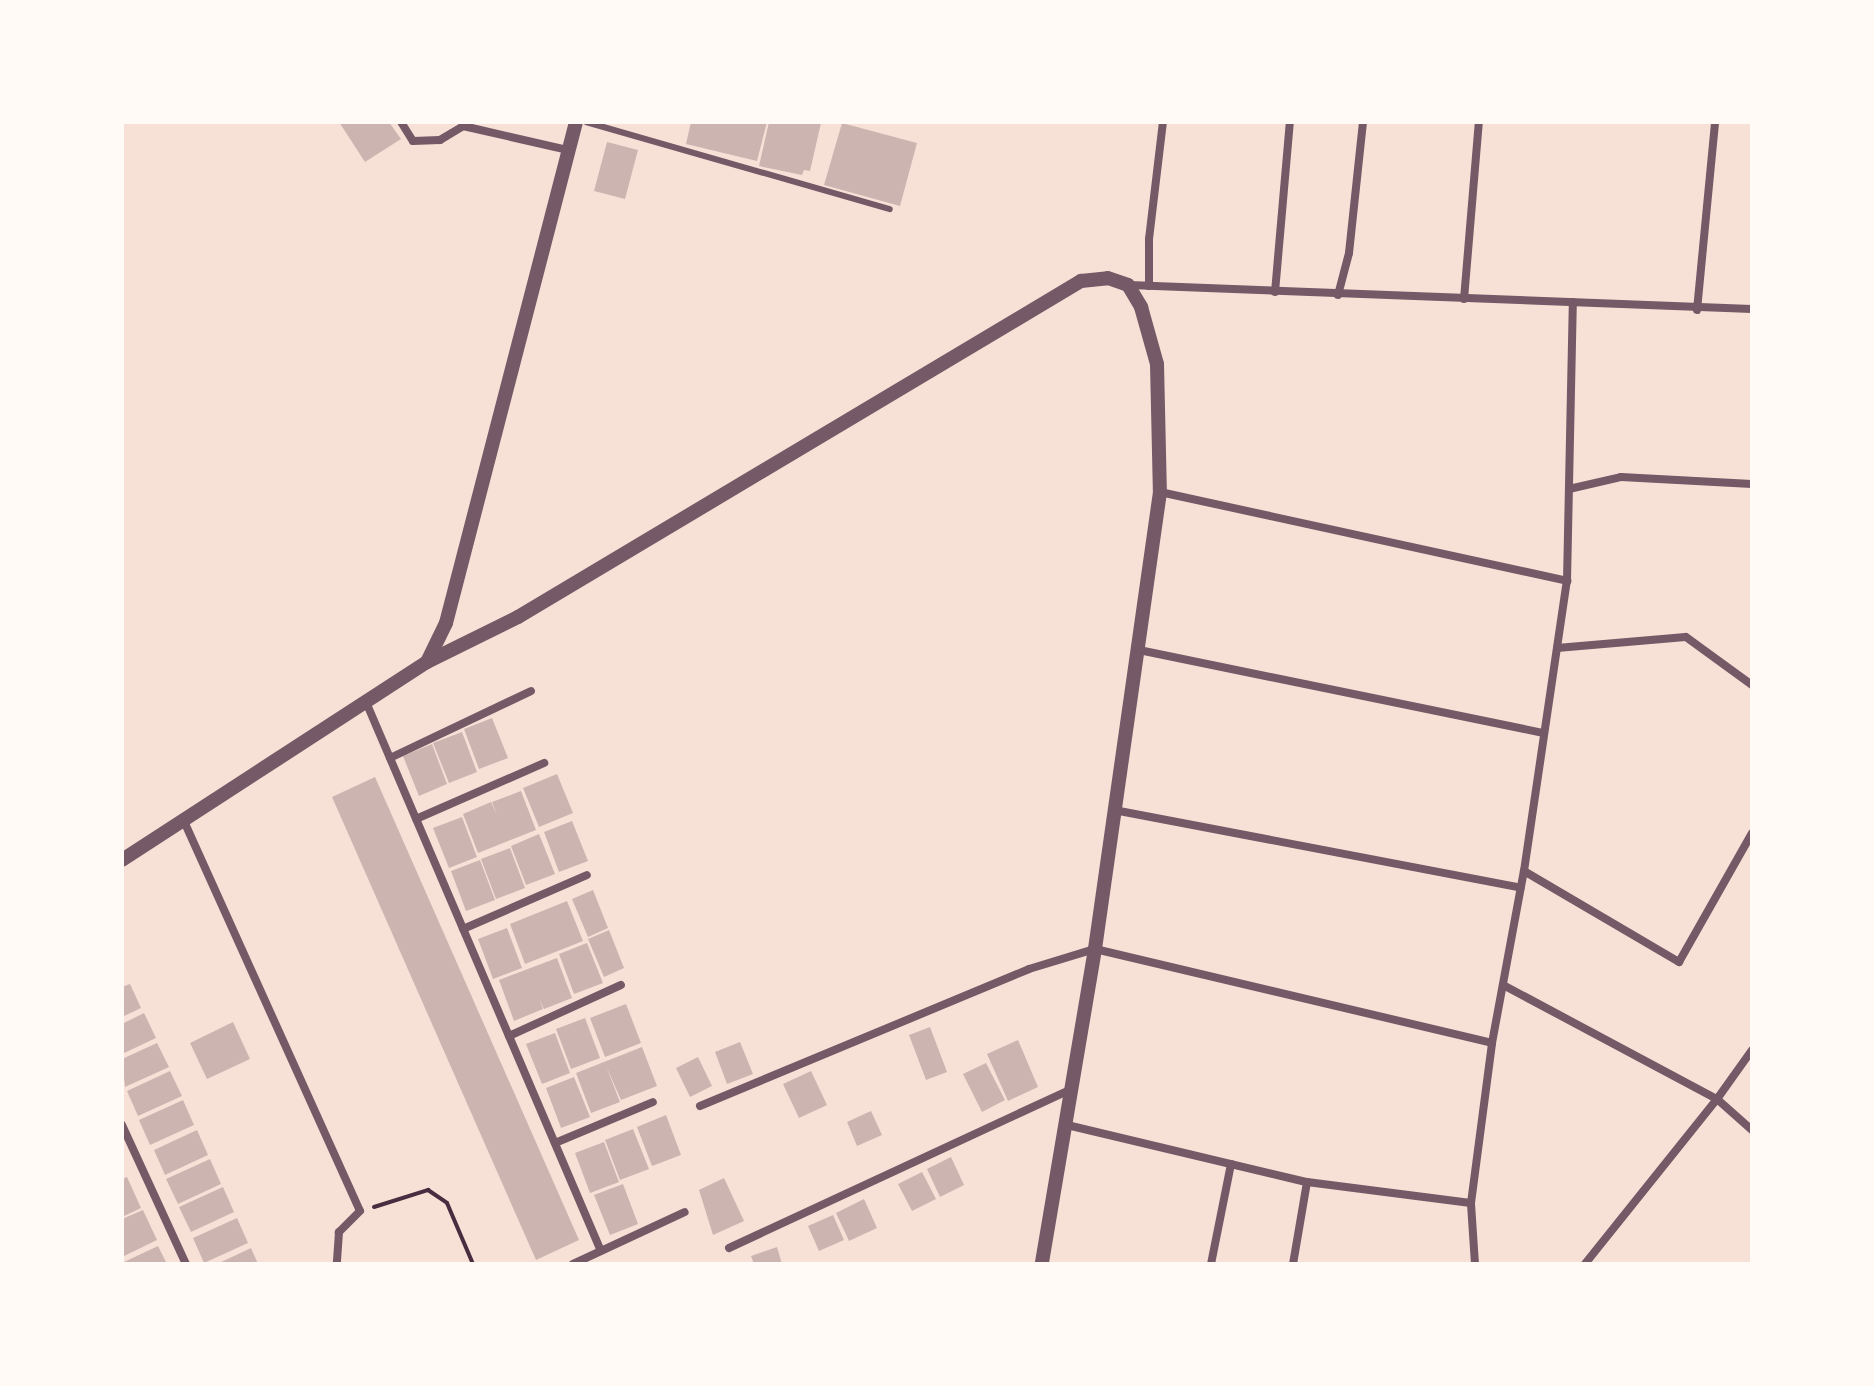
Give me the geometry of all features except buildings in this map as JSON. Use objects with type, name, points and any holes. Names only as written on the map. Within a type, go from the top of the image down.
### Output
[{"type":"street","points":[[401,122],[413,141],[440,140],[464,124],[568,150]]},
{"type":"street","points":[[427,662],[446,623],[576,122]]},
{"type":"street","points":[[1149,286],[1149,239],[1163,122]]},
{"type":"street","points":[[1275,292],[1290,122]]},
{"type":"street","points":[[1338,295],[1349,253],[1363,122]]},
{"type":"street","points":[[1464,299],[1479,122]]},
{"type":"street","points":[[1697,310],[1715,122]]},
{"type":"street","points":[[122,860],[427,662],[518,617],[1081,281],[1108,278],[1128,285],[1573,302],[1697,310],[1752,309]]},
{"type":"street","points":[[1042,1264],[1095,949],[1160,492],[1157,364],[1141,307],[1128,285]]},
{"type":"street","points":[[1475,1264],[1471,1203],[1492,1043],[1524,871],[1567,581],[1573,302]]},
{"type":"street","points":[[1569,489],[1621,477],[1752,484]]},
{"type":"street","points":[[1160,492],[1567,581]]},
{"type":"street","points":[[1557,648],[1686,637],[1752,685]]},
{"type":"street","points":[[1139,650],[1543,733]]},
{"type":"street","points":[[390,758],[531,691]]},
{"type":"street","points":[[366,702],[601,1251]]},
{"type":"street","points":[[416,819],[544,763]]},
{"type":"street","points":[[1114,810],[1521,888]]},
{"type":"street","points":[[183,819],[360,1211],[339,1232],[337,1264]]},
{"type":"street","points":[[1524,871],[1679,962],[1752,833]]},
{"type":"street","points":[[463,929],[587,875]]},
{"type":"street","points":[[700,1106],[1029,969],[1095,949],[1492,1043]]},
{"type":"street","points":[[509,1036],[621,985]]},
{"type":"street","points":[[1505,986],[1717,1099],[1752,1130]]},
{"type":"street","points":[[1585,1264],[1717,1099],[1752,1050]]},
{"type":"street","points":[[729,1248],[1071,1089]]},
{"type":"street","points":[[555,1143],[653,1102]]},
{"type":"street","points":[[122,1125],[186,1264]]},
{"type":"street","points":[[1067,1125],[1307,1182],[1471,1203]]},
{"type":"street","points":[[1211,1264],[1231,1164]]},
{"type":"street","points":[[1293,1264],[1307,1182]]},
{"type":"street","points":[[573,1264],[685,1212]]},
{"type":"lane","points":[[586,122],[890,209]]},
{"type":"path","points":[[360,1211],[428,1190],[447,1203],[473,1264]]}]
